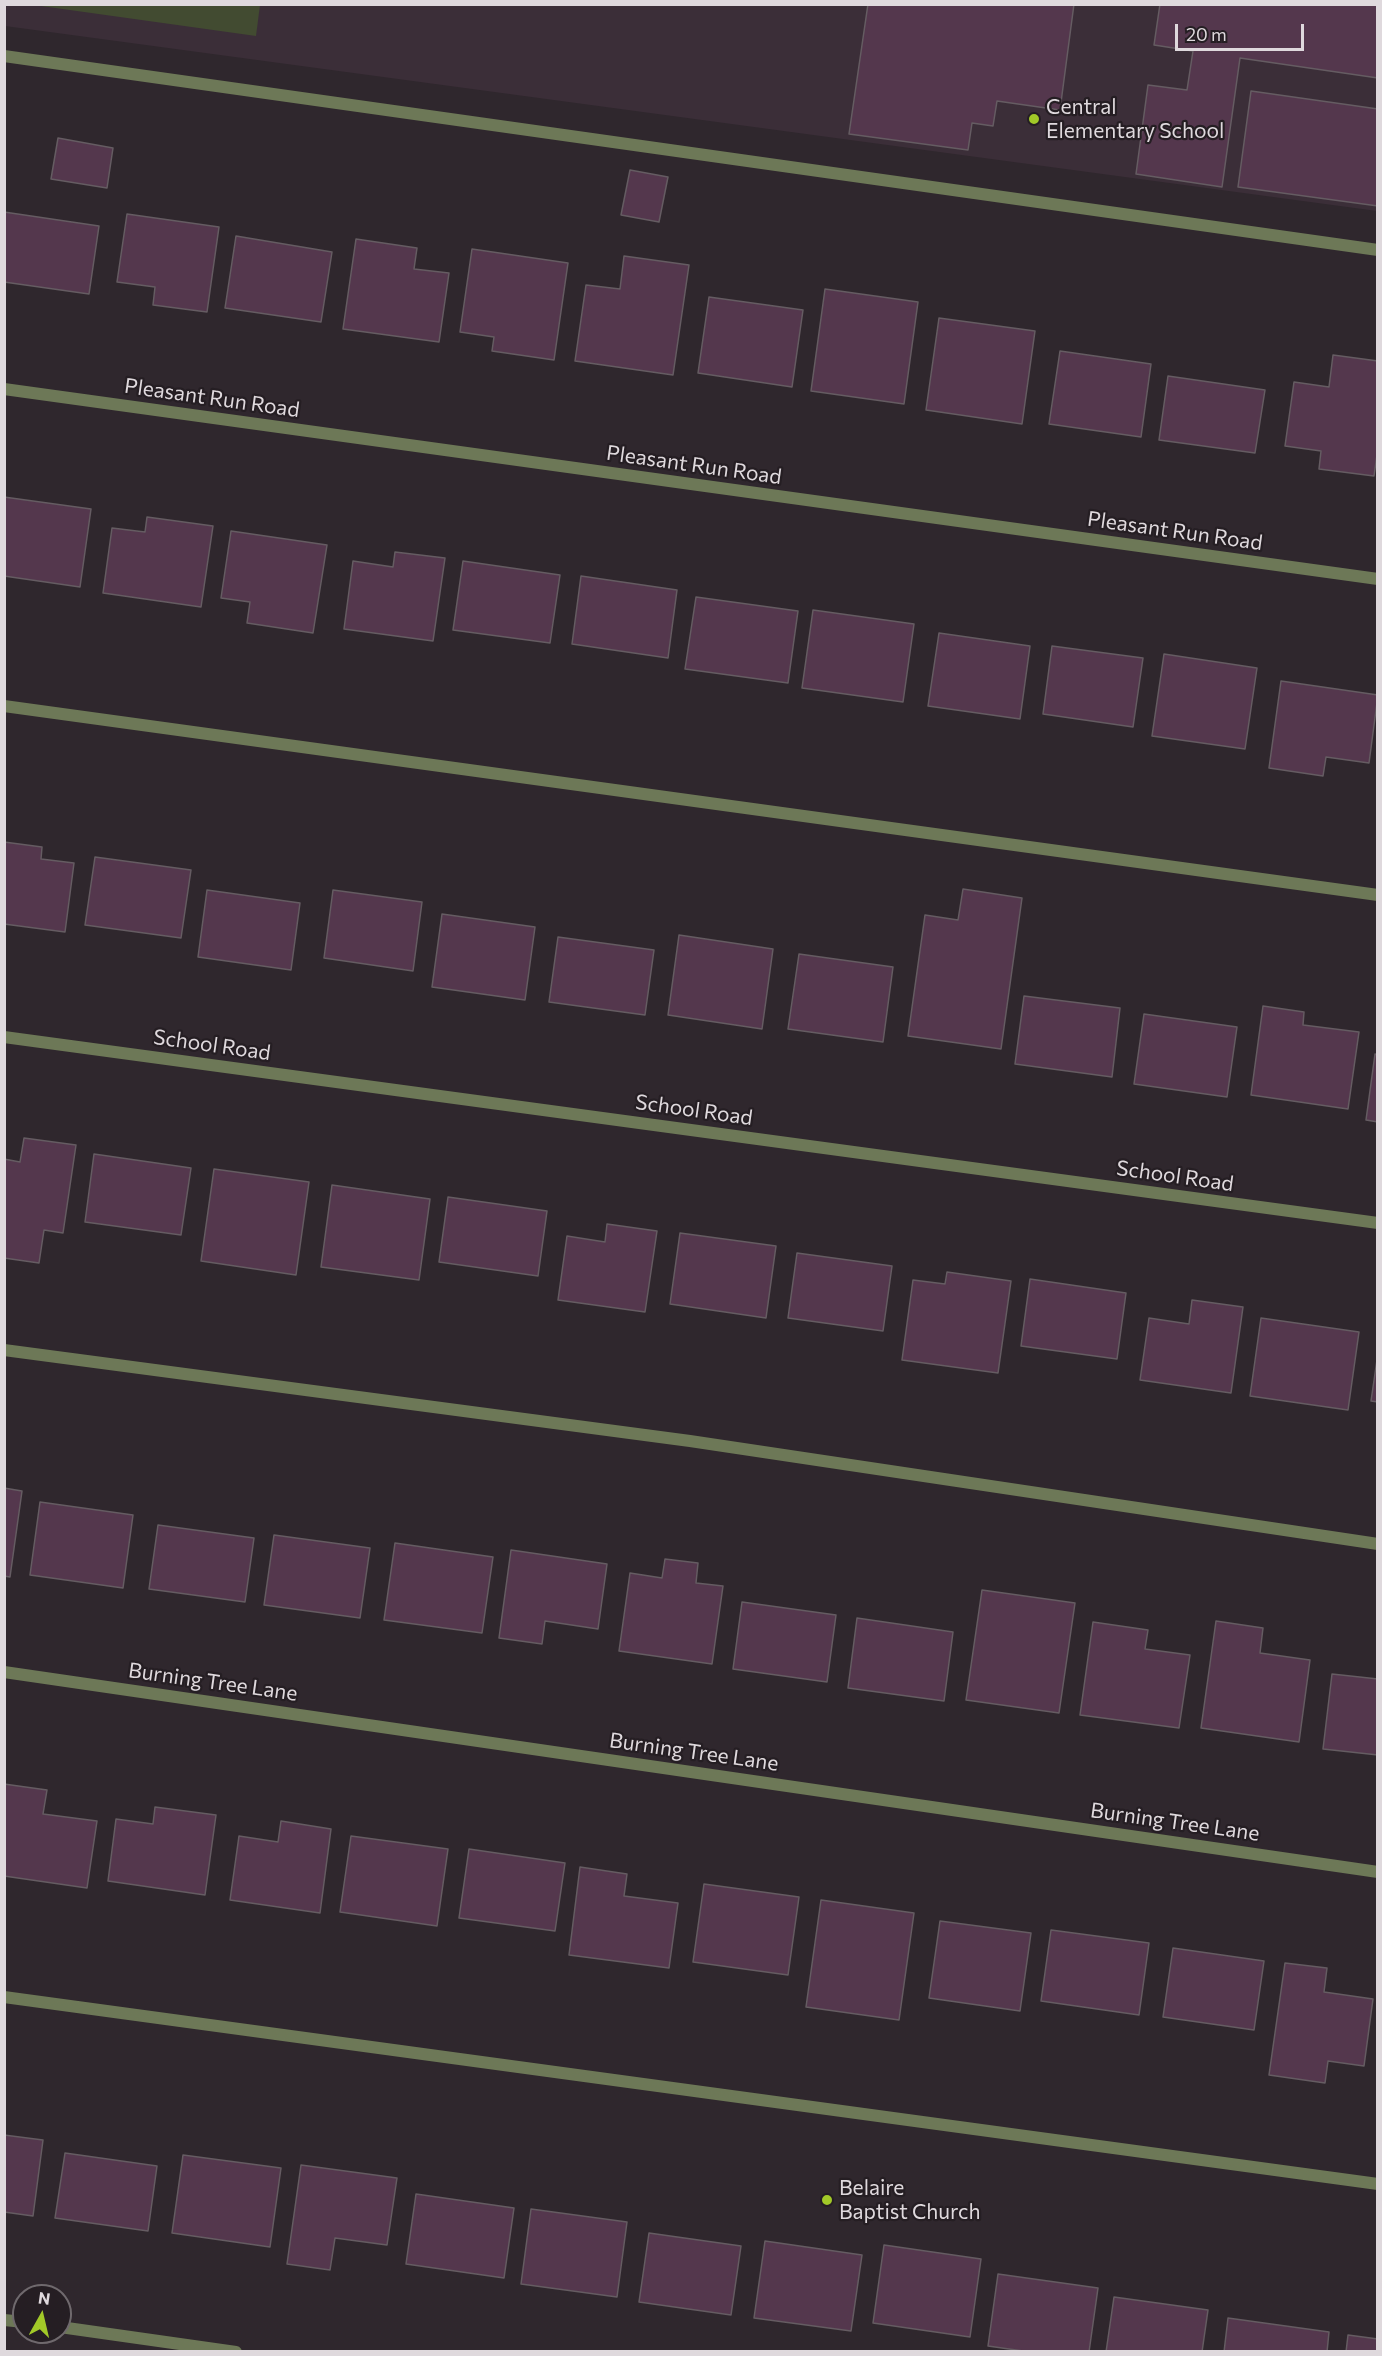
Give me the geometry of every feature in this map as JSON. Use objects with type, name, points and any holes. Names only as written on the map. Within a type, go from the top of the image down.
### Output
[{"type":"street","points":[[4,56],[1377,250]]},
{"type":"street","name":"Pleasant Run Road","points":[[4,389],[1377,579]]},
{"type":"street","points":[[4,706],[1377,895]]},
{"type":"street","name":"School Road","points":[[4,1037],[1377,1223]]},
{"type":"street","points":[[4,1350],[702,1443],[1377,1544]]},
{"type":"street","name":"Burning Tree Lane","points":[[4,1671],[1377,1872]]},
{"type":"street","points":[[4,1998],[1377,2184]]},
{"type":"street","points":[[72,2329],[236,2352]]},
{"type":"shaded area","name":"Central Elementary School","points":[[5,4],[1377,5],[1377,211],[5,26]]},
{"type":"green space","points":[[34,5],[260,5],[256,36]]},
{"type":"building","points":[[868,4],[1074,4],[1060,110],[997,101],[993,126],[972,123],[968,150],[849,134]]},
{"type":"building","points":[[1160,4],[1378,4],[1378,78],[1240,58],[1222,187],[1136,174],[1148,85],[1187,90],[1193,51],[1154,45]]},
{"type":"building","points":[[1251,91],[1378,109],[1378,206],[1238,187]]},
{"type":"building","points":[[58,138],[113,148],[107,188],[51,179]]},
{"type":"building","points":[[630,170],[668,177],[659,222],[621,215]]},
{"type":"building","points":[[4,212],[99,226],[89,294],[4,282]]},
{"type":"building","points":[[127,214],[219,227],[207,312],[153,305],[155,287],[117,282]]},
{"type":"building","points":[[236,236],[332,252],[321,322],[225,308]]},
{"type":"building","points":[[356,239],[417,248],[414,269],[449,273],[439,342],[343,329]]},
{"type":"building","points":[[472,249],[568,263],[554,360],[492,351],[494,337],[460,332]]},
{"type":"building","points":[[624,256],[689,265],[673,375],[575,361],[586,285],[620,289]]},
{"type":"building","points":[[825,289],[918,302],[904,404],[811,391]]},
{"type":"building","points":[[709,297],[803,310],[792,387],[698,373]]},
{"type":"building","points":[[939,318],[1035,331],[1022,424],[926,410]]},
{"type":"building","points":[[1060,351],[1151,364],[1141,437],[1049,424]]},
{"type":"building","points":[[1333,355],[1378,361],[1378,448],[1374,476],[1319,469],[1321,451],[1285,446],[1294,382],[1329,387]]},
{"type":"building","points":[[1168,376],[1265,390],[1255,453],[1159,440]]},
{"type":"building","points":[[4,497],[91,509],[80,587],[4,576]]},
{"type":"building","points":[[147,517],[213,526],[201,607],[103,593],[112,528],[145,532]]},
{"type":"building","points":[[231,531],[327,545],[313,633],[247,623],[250,602],[221,598]]},
{"type":"building","points":[[395,552],[445,558],[433,641],[344,629],[353,561],[393,567]]},
{"type":"building","points":[[463,561],[560,575],[550,643],[453,630]]},
{"type":"building","points":[[581,576],[677,590],[668,658],[572,644]]},
{"type":"building","points":[[696,597],[798,611],[788,683],[685,669]]},
{"type":"building","points":[[813,610],[914,624],[903,702],[802,688]]},
{"type":"building","points":[[939,633],[1030,646],[1020,719],[928,706]]},
{"type":"building","points":[[1052,646],[1143,658],[1133,727],[1043,714]]},
{"type":"building","points":[[1164,654],[1257,668],[1245,749],[1152,736]]},
{"type":"building","points":[[1281,681],[1378,695],[1369,763],[1326,757],[1323,776],[1269,768]]},
{"type":"building","points":[[4,842],[42,847],[41,859],[74,863],[65,932],[4,924]]},
{"type":"building","points":[[95,857],[191,870],[181,938],[85,925]]},
{"type":"building","points":[[963,889],[1022,898],[1001,1049],[908,1036],[925,915],[958,920]]},
{"type":"building","points":[[207,890],[300,903],[291,970],[198,957]]},
{"type":"building","points":[[333,890],[422,902],[413,971],[324,958]]},
{"type":"building","points":[[442,914],[535,927],[525,1000],[432,987]]},
{"type":"building","points":[[679,935],[773,949],[762,1029],[668,1015]]},
{"type":"building","points":[[558,937],[654,950],[645,1015],[549,1002]]},
{"type":"building","points":[[799,954],[893,967],[883,1042],[788,1029]]},
{"type":"building","points":[[1024,996],[1120,1008],[1112,1077],[1015,1064]]},
{"type":"building","points":[[1263,1006],[1304,1012],[1303,1025],[1359,1032],[1348,1109],[1251,1095]]},
{"type":"building","points":[[1144,1014],[1237,1027],[1227,1097],[1134,1084]]},
{"type":"building","points":[[1375,1054],[1378,1055],[1378,1122],[1366,1120]]},
{"type":"building","points":[[24,1138],[76,1145],[63,1233],[44,1230],[39,1263],[4,1258],[4,1159],[20,1162]]},
{"type":"building","points":[[94,1154],[191,1168],[181,1235],[85,1222]]},
{"type":"building","points":[[214,1169],[309,1182],[296,1275],[201,1261]]},
{"type":"building","points":[[332,1185],[430,1199],[419,1280],[321,1267]]},
{"type":"building","points":[[448,1197],[547,1211],[538,1276],[439,1262]]},
{"type":"building","points":[[607,1224],[657,1231],[645,1312],[558,1300],[567,1236],[605,1242]]},
{"type":"building","points":[[680,1233],[776,1246],[766,1318],[670,1304]]},
{"type":"building","points":[[797,1253],[892,1266],[883,1331],[788,1318]]},
{"type":"building","points":[[947,1272],[1011,1281],[998,1373],[902,1360],[913,1280],[945,1284]]},
{"type":"building","points":[[1030,1279],[1126,1293],[1117,1359],[1021,1346]]},
{"type":"building","points":[[1192,1300],[1243,1307],[1231,1393],[1140,1380],[1149,1318],[1189,1324]]},
{"type":"building","points":[[1261,1318],[1359,1332],[1348,1410],[1250,1396]]},
{"type":"building","points":[[1378,1353],[1378,1402],[1371,1401]]},
{"type":"building","points":[[4,1488],[22,1491],[10,1577],[4,1576]]},
{"type":"building","points":[[40,1502],[133,1515],[123,1588],[30,1575]]},
{"type":"building","points":[[158,1525],[254,1538],[245,1602],[149,1589]]},
{"type":"building","points":[[274,1535],[370,1548],[360,1618],[264,1605]]},
{"type":"building","points":[[395,1543],[493,1557],[482,1633],[384,1620]]},
{"type":"building","points":[[511,1550],[607,1564],[598,1629],[545,1621],[542,1644],[499,1638]]},
{"type":"building","points":[[665,1559],[698,1563],[696,1583],[723,1586],[712,1664],[619,1651],[630,1573],[662,1578]]},
{"type":"building","points":[[982,1590],[1075,1603],[1059,1713],[966,1700]]},
{"type":"building","points":[[742,1602],[836,1615],[827,1682],[733,1669]]},
{"type":"building","points":[[857,1618],[953,1632],[944,1701],[848,1688]]},
{"type":"building","points":[[1216,1621],[1263,1628],[1260,1653],[1310,1660],[1299,1742],[1201,1728]]},
{"type":"building","points":[[1093,1622],[1148,1630],[1145,1649],[1190,1655],[1179,1728],[1080,1715]]},
{"type":"building","points":[[1332,1674],[1378,1679],[1378,1755],[1323,1749]]},
{"type":"building","points":[[4,1784],[47,1790],[43,1814],[97,1821],[87,1888],[4,1876]]},
{"type":"building","points":[[155,1807],[216,1815],[205,1895],[108,1881],[116,1819],[153,1824]]},
{"type":"building","points":[[281,1821],[331,1829],[320,1913],[230,1900],[239,1836],[278,1842]]},
{"type":"building","points":[[351,1836],[448,1849],[437,1926],[340,1912]]},
{"type":"building","points":[[469,1849],[565,1863],[555,1931],[459,1918]]},
{"type":"building","points":[[580,1867],[627,1874],[624,1896],[678,1903],[669,1968],[569,1955]]},
{"type":"building","points":[[704,1884],[799,1897],[788,1975],[693,1962]]},
{"type":"building","points":[[821,1900],[914,1913],[899,2020],[806,2007]]},
{"type":"building","points":[[940,1921],[1031,1933],[1020,2011],[929,1998]]},
{"type":"building","points":[[1051,1930],[1149,1943],[1139,2015],[1041,2001]]},
{"type":"building","points":[[1173,1948],[1264,1961],[1254,2030],[1163,2017]]},
{"type":"building","points":[[1285,1963],[1327,1968],[1324,1992],[1373,1999],[1364,2066],[1328,2061],[1325,2083],[1269,2075]]},
{"type":"building","points":[[4,2135],[43,2140],[33,2216],[4,2212]]},
{"type":"building","points":[[65,2153],[157,2166],[148,2231],[55,2218]]},
{"type":"building","points":[[183,2155],[281,2168],[270,2247],[172,2233]]},
{"type":"building","points":[[301,2165],[397,2178],[387,2245],[335,2238],[330,2270],[287,2264]]},
{"type":"building","points":[[416,2194],[514,2208],[504,2278],[406,2264]]},
{"type":"building","points":[[531,2209],[627,2222],[617,2297],[521,2284]]},
{"type":"building","points":[[649,2233],[741,2246],[731,2315],[639,2302]]},
{"type":"building","points":[[765,2241],[862,2255],[851,2331],[754,2318]]},
{"type":"building","points":[[884,2245],[981,2259],[970,2337],[873,2323]]},
{"type":"building","points":[[998,2274],[1098,2288],[1089,2352],[1030,2352],[988,2346]]},
{"type":"building","points":[[1114,2297],[1208,2310],[1202,2352],[1106,2352]]},
{"type":"building","points":[[1228,2318],[1329,2332],[1327,2352],[1224,2352]]},
{"type":"building","points":[[1348,2335],[1378,2339],[1378,2352],[1346,2352]]},
{"type":"place","name":"Central Elementary School","points":[[1034,119]]},
{"type":"place","name":"Belaire Baptist Church","points":[[827,2200]]}]
